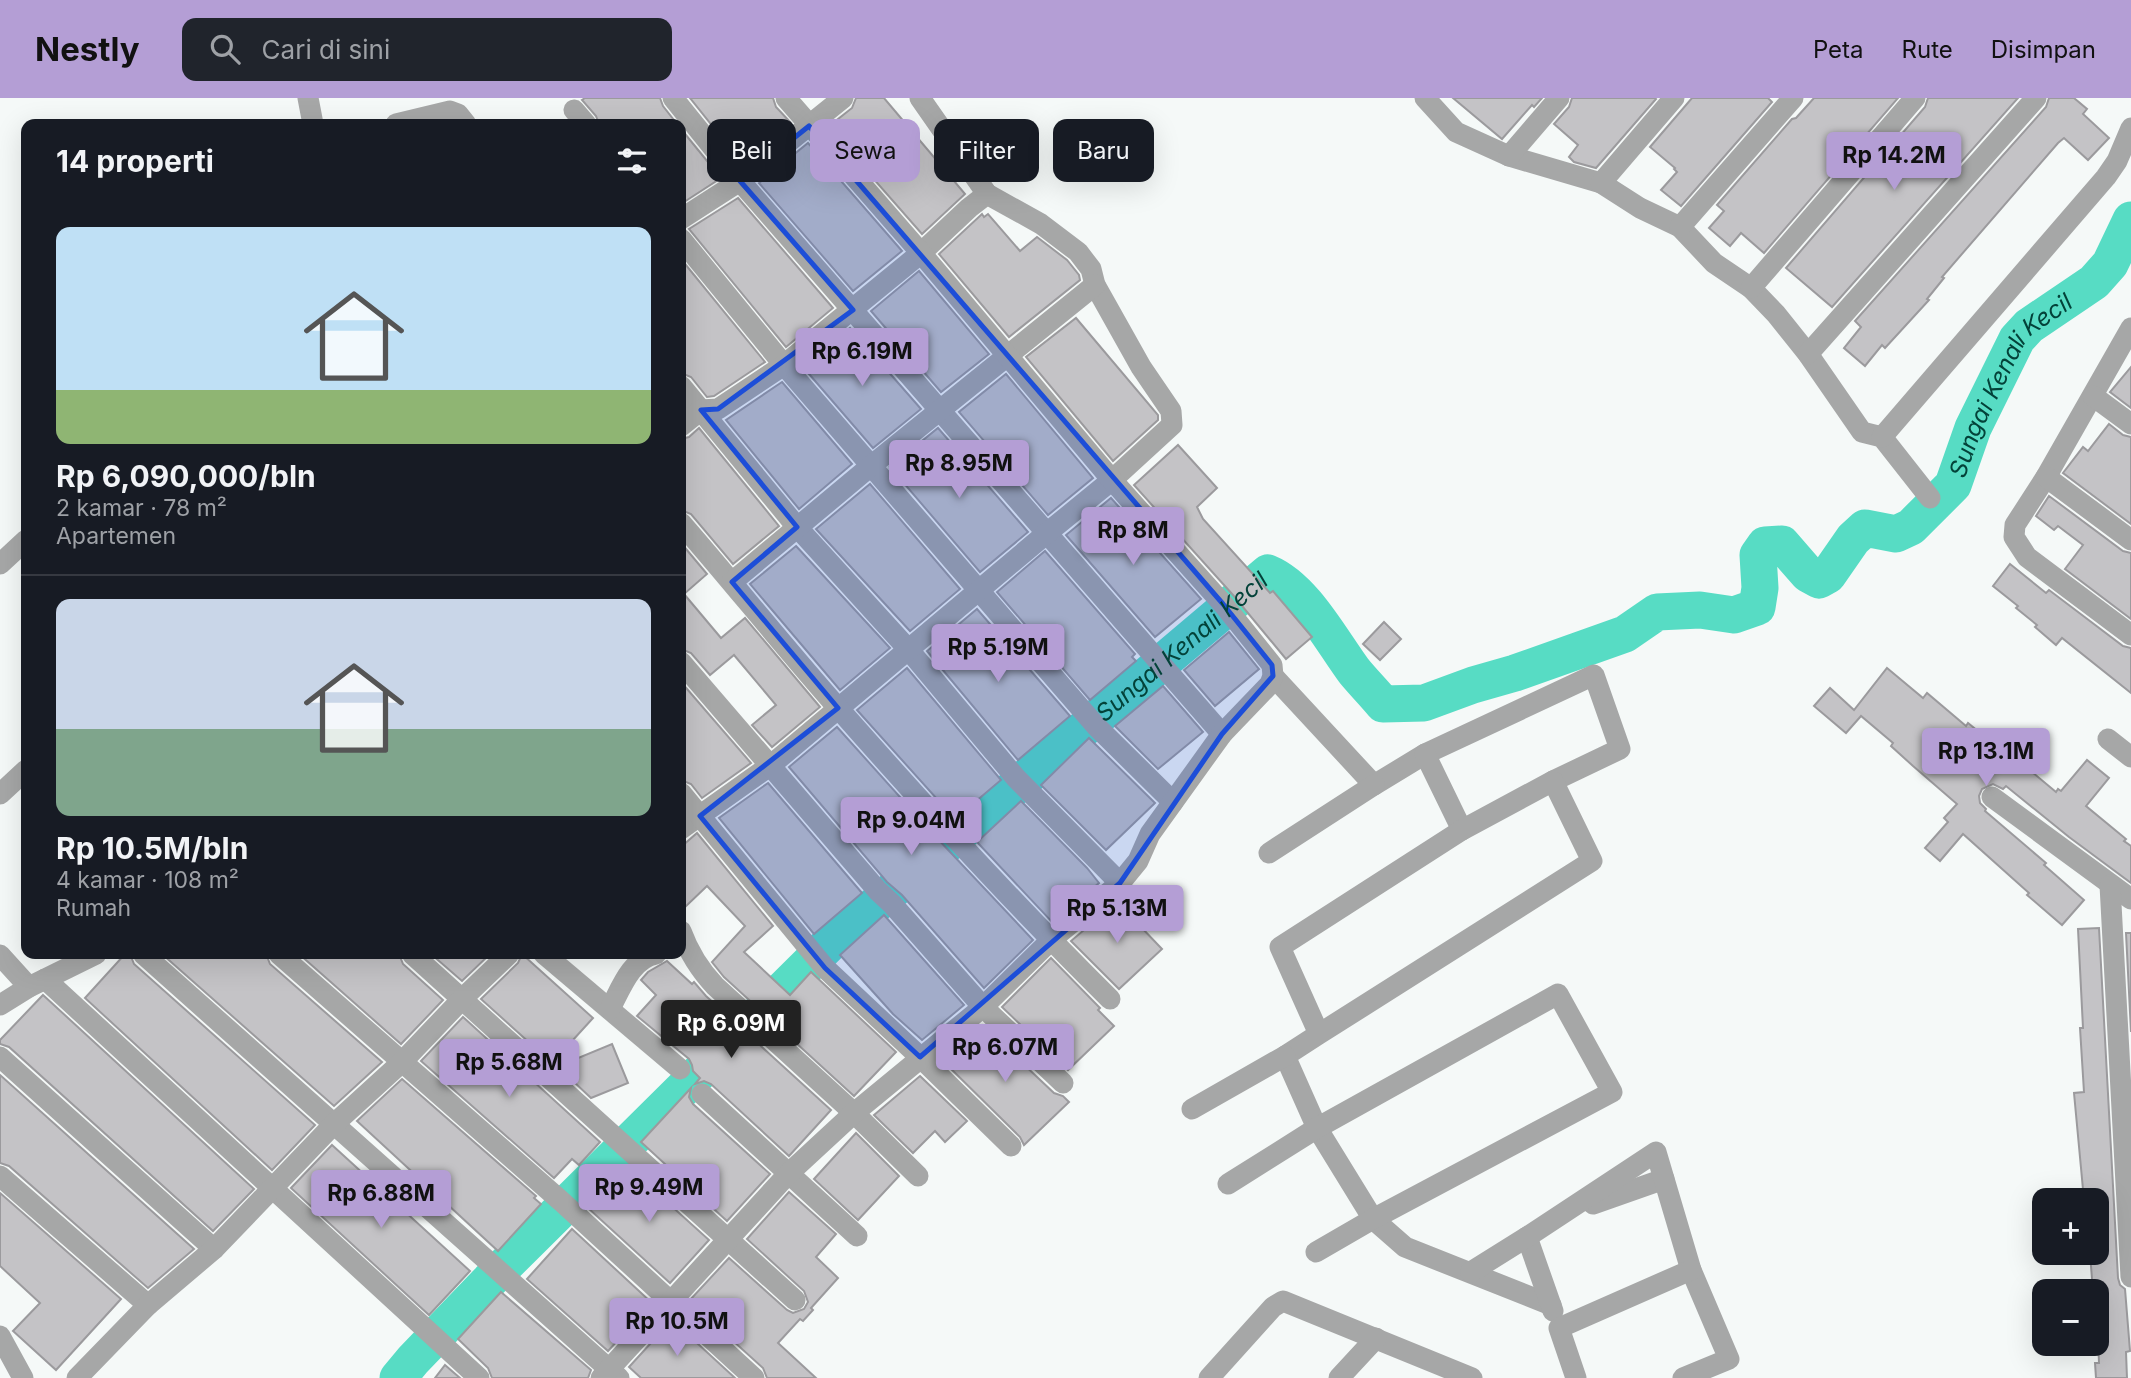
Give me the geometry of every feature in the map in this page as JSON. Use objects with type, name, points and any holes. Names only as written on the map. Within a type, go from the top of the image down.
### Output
[{"type":"street","points":[[308,98],[312,119]]},
{"type":"street","points":[[673,98],[707,140]]},
{"type":"street","points":[[149,959],[610,1375],[671,1301],[788,1174],[854,1113],[983,1007],[1051,940],[1120,883],[1138,861],[1150,834],[1222,734],[1270,684],[1273,676],[1272,665],[1225,607],[1112,480],[786,98]]},
{"type":"street","points":[[796,136],[843,98]]},
{"type":"street","points":[[686,826],[771,765],[1112,480],[1172,425],[1171,411],[1141,367],[1095,285],[1091,269],[1078,252],[1041,224],[987,194],[920,98]]},
{"type":"street","points":[[1510,156],[1559,98]]},
{"type":"street","points":[[1601,183],[1674,98]]},
{"type":"street","points":[[1680,228],[1793,98]]},
{"type":"street","points":[[1751,288],[1915,98]]},
{"type":"street","points":[[1808,354],[2036,98]]},
{"type":"street","points":[[1428,99],[1456,132],[1510,156],[1601,183],[1640,208],[1680,228],[1714,263],[1751,288],[1776,314],[1863,432],[1882,437],[1930,498]]},
{"type":"street","points":[[417,119],[450,111],[462,119]]},
{"type":"street","points":[[1882,437],[2106,177],[2118,161],[2131,128]]},
{"type":"street","points":[[686,216],[738,182]]},
{"type":"street","points":[[741,182],[1222,734]]},
{"type":"street","points":[[686,422],[701,410],[718,409],[784,365],[921,253],[987,194]]},
{"type":"street","points":[[686,245],[784,365],[1091,719],[1173,802]]},
{"type":"street","points":[[732,582],[1095,285]]},
{"type":"street","points":[[2131,328],[2046,478],[2015,524],[2014,537],[2027,557],[2131,635]]},
{"type":"street","points":[[686,392],[797,527],[908,649],[1020,782],[1120,883]]},
{"type":"street","points":[[2093,396],[2131,424]]},
{"type":"street","points":[[2046,478],[2131,540]]},
{"type":"street","points":[[686,529],[838,708],[956,839],[1110,999]]},
{"type":"street","points":[[0,565],[21,545]]},
{"type":"street","points":[[686,668],[983,1007],[1063,1083]]},
{"type":"street","points":[[1269,853],[1425,754],[1594,674],[1620,749],[1553,780],[1462,830],[1280,947],[1319,1034]]},
{"type":"street","points":[[1273,676],[1374,785]]},
{"type":"street","points":[[2108,739],[2131,757]]},
{"type":"street","points":[[1425,754],[1462,830]]},
{"type":"street","points":[[0,794],[21,775]]},
{"type":"street","points":[[1192,1110],[1285,1056],[1592,862],[1553,780]]},
{"type":"street","points":[[1992,797],[2131,899]]},
{"type":"street","points":[[686,799],[810,952],[1011,1146]]},
{"type":"street","points":[[2110,885],[2131,1276]]},
{"type":"street","points":[[686,952],[715,986],[918,1175]]},
{"type":"street","points":[[0,955],[37,983],[274,1188],[479,1378]]},
{"type":"street","points":[[0,1005],[86,959]]},
{"type":"street","points":[[285,959],[568,1208],[754,1378]]},
{"type":"street","points":[[418,959],[795,1300]]},
{"type":"street","points":[[77,1378],[148,1305],[214,1249],[334,1124],[402,1062],[504,959]]},
{"type":"street","points":[[550,959],[680,1069]]},
{"type":"street","points":[[610,1009],[624,981],[642,959]]},
{"type":"street","points":[[1228,1184],[1317,1128],[1558,994],[1612,1092],[1316,1252]]},
{"type":"street","points":[[1285,1056],[1317,1128],[1373,1219],[1405,1247],[1551,1305]]},
{"type":"street","points":[[0,1057],[214,1249]]},
{"type":"street","points":[[702,1094],[858,1236]]},
{"type":"street","points":[[1471,1272],[1656,1152],[1691,1270],[1729,1359],[1684,1378]]},
{"type":"street","points":[[0,1176],[148,1305]]},
{"type":"street","points":[[1527,1237],[1576,1378]]},
{"type":"street","points":[[1559,1328],[1691,1270]]},
{"type":"street","points":[[1209,1378],[1273,1307],[1283,1301],[1469,1377]]},
{"type":"street","points":[[0,1336],[23,1378]]},
{"type":"street","points":[[1339,1378],[1376,1338]]},
{"type":"highlighted area","points":[[809,126],[1223,604],[1272,665],[1273,676],[1222,734],[1120,883],[920,1057],[825,968],[700,816],[838,708],[732,582],[797,527],[701,410],[718,409],[853,310],[740,181]]},
{"type":"building","points":[[660,98],[673,119],[597,119],[582,100]]},
{"type":"building","points":[[690,98],[773,98],[776,107],[787,119],[707,119]]},
{"type":"building","points":[[856,98],[884,98],[902,119],[838,119],[852,108]]},
{"type":"building","points":[[1453,98],[1542,98],[1534,107],[1532,105],[1502,139]]},
{"type":"building","points":[[1572,98],[1656,99],[1596,168],[1574,162],[1569,157],[1578,145],[1554,124],[1569,107]]},
{"type":"building","points":[[1692,98],[1768,98],[1772,102],[1681,206],[1661,190],[1677,172],[1675,168],[1650,147]]},
{"type":"building","points":[[1814,98],[1898,98],[1764,253],[1741,233],[1730,246],[1709,228],[1724,211],[1717,205],[1792,119]]},
{"type":"building","points":[[1928,98],[2018,98],[1832,307],[1786,268],[1925,107]]},
{"type":"building","points":[[2049,98],[2074,98],[2087,109],[2083,114],[2109,138],[2088,160],[2064,138],[2058,143],[1942,277],[1944,278],[1927,299],[1929,300],[1885,348],[1882,345],[1865,366],[1844,348],[1861,327],[1855,321],[2046,107]]},
{"type":"building","points":[[686,135],[707,161],[707,182],[715,182],[686,201]]},
{"type":"building","points":[[920,141],[934,157],[934,182],[955,182],[965,194],[922,234],[876,182],[920,182]]},
{"type":"building","points":[[808,143],[810,182],[842,182],[902,251],[853,291],[759,183],[796,182],[796,153]]},
{"type":"building","points":[[738,198],[833,308],[786,347],[689,229]]},
{"type":"building","points":[[982,214],[984,217],[988,214],[1020,251],[1037,237],[1067,260],[1079,275],[1080,280],[1009,337],[939,254]]},
{"type":"building","points":[[686,265],[765,362],[714,396],[707,397],[691,377],[686,375]]},
{"type":"building","points":[[919,271],[989,354],[941,392],[871,311]]},
{"type":"building","points":[[1076,318],[1158,415],[1158,420],[1113,461],[1026,357]]},
{"type":"building","points":[[850,328],[921,409],[873,448],[803,367]]},
{"type":"building","points":[[2131,367],[2131,408],[2110,392]]},
{"type":"building","points":[[1006,374],[1093,478],[1048,515],[959,412]]},
{"type":"building","points":[[782,382],[852,464],[799,509],[726,420]]},
{"type":"building","points":[[2109,424],[2123,435],[2131,437],[2131,524],[2063,473],[2083,447],[2088,451]]},
{"type":"building","points":[[699,428],[779,526],[733,564],[691,514],[686,512],[686,438]]},
{"type":"building","points":[[938,428],[1028,532],[980,572],[890,467]]},
{"type":"building","points":[[1178,445],[1217,488],[1197,507],[1203,519],[1270,593],[1273,591],[1312,637],[1286,659],[1233,595],[1134,485]]},
{"type":"building","points":[[870,484],[960,589],[910,631],[816,529]]},
{"type":"building","points":[[2049,496],[2123,551],[2131,553],[2131,619],[2065,569],[2083,545],[2058,526],[2054,530],[2036,516]]},
{"type":"building","points":[[1111,498],[1201,599],[1155,637],[1066,535]]},
{"type":"building","points":[[796,546],[890,648],[840,690],[750,584]]},
{"type":"building","points":[[686,549],[707,574],[686,592]]},
{"type":"building","points":[[1045,551],[1135,654],[1132,657],[1136,661],[1090,700],[997,592]]},
{"type":"building","points":[[2010,564],[2046,593],[2049,590],[2123,646],[2131,648],[2131,693],[2062,638],[2056,645],[2016,608],[2018,606],[1993,586]]},
{"type":"building","points":[[686,596],[721,638],[745,618],[820,707],[772,747],[752,725],[776,705],[734,655],[710,675],[691,653],[686,651]]},
{"type":"building","points":[[977,609],[1070,716],[1018,760],[927,651]]},
{"type":"building","points":[[1384,622],[1401,639],[1380,660],[1363,644]]},
{"type":"building","points":[[1229,632],[1259,669],[1215,706],[1184,670]]},
{"type":"building","points":[[907,668],[1001,780],[955,819],[857,710]]},
{"type":"building","points":[[1887,668],[1923,698],[1927,693],[1966,726],[1968,723],[2006,754],[2008,752],[2056,792],[2058,789],[2061,791],[2087,760],[2109,778],[2086,806],[2131,846],[2131,883],[2006,786],[2003,789],[1993,784],[1982,789],[1980,803],[1985,811],[2046,863],[2044,865],[2084,900],[2062,925],[1963,834],[1940,861],[1925,848],[1948,822],[1944,818],[1957,804],[1861,716],[1846,733],[1814,706],[1830,688],[1854,710]]},
{"type":"building","points":[[1163,686],[1203,732],[1158,769],[1115,726]]},
{"type":"building","points":[[686,688],[751,763],[702,798],[691,784],[686,782]]},
{"type":"building","points":[[837,727],[1033,940],[984,988],[902,895],[887,882],[789,767]]},
{"type":"building","points":[[1089,738],[1155,803],[1106,850],[1041,785]]},
{"type":"building","points":[[768,783],[862,893],[814,934],[719,818]]},
{"type":"building","points":[[1021,801],[1099,883],[1052,922],[977,842]]},
{"type":"building","points":[[697,833],[773,926],[744,952],[790,995],[811,972],[896,1052],[854,1096],[724,977],[712,962],[745,926],[707,886],[686,906],[686,843]]},
{"type":"building","points":[[1117,902],[1162,949],[1119,989],[1071,941]]},
{"type":"building","points":[[884,915],[964,1005],[922,1040],[893,1014],[840,955]]},
{"type":"building","points":[[2099,928],[2118,1278],[2125,1289],[2130,1351],[2126,1352],[2127,1378],[2096,1378],[2095,1363],[2099,1363],[2099,1356],[2109,1356],[2109,1279],[2092,1279],[2091,1265],[2109,1265],[2109,1188],[2083,1188],[2074,1093],[2084,1092],[2078,929]]},
{"type":"building","points":[[2126,933],[2131,933],[2131,1032]]},
{"type":"building","points":[[1051,958],[1114,1026],[1068,1070],[1002,1007]]},
{"type":"building","points":[[120,959],[132,959],[134,964],[315,1125],[272,1170],[85,998]]},
{"type":"building","points":[[168,959],[268,959],[270,964],[382,1062],[334,1106]]},
{"type":"building","points":[[305,959],[401,959],[403,964],[443,1000],[401,1044]]},
{"type":"building","points":[[437,959],[485,959],[462,981]]},
{"type":"building","points":[[520,959],[528,959],[593,1018],[552,1063],[481,999]]},
{"type":"building","points":[[667,961],[692,984],[694,982],[831,1110],[789,1156],[711,1084],[704,1081],[695,1084],[700,1078],[693,1071],[689,1059],[637,1016],[656,995],[641,980],[648,972]]},
{"type":"building","points":[[43,995],[254,1189],[213,1231],[9,1047],[0,1044],[0,1040]]},
{"type":"building","points":[[463,1017],[600,1142],[579,1165],[572,1159],[554,1178],[421,1061]]},
{"type":"building","points":[[982,1025],[1054,1093],[1069,1102],[1024,1145],[1020,1137],[941,1059]]},
{"type":"building","points":[[612,1044],[628,1083],[591,1098],[575,1083],[566,1063]]},
{"type":"building","points":[[0,1075],[194,1249],[148,1288],[9,1166],[0,1163]]},
{"type":"building","points":[[920,1076],[967,1121],[945,1142],[935,1131],[913,1153],[874,1115]]},
{"type":"building","points":[[402,1079],[536,1196],[534,1198],[541,1204],[498,1251],[357,1121]]},
{"type":"building","points":[[691,1088],[689,1097],[693,1104],[770,1174],[727,1221],[641,1142]]},
{"type":"building","points":[[856,1133],[899,1176],[858,1220],[814,1179]]},
{"type":"building","points":[[332,1145],[470,1271],[429,1315],[291,1188]]},
{"type":"building","points":[[627,1166],[709,1240],[670,1283],[588,1208]]},
{"type":"building","points":[[789,1192],[836,1234],[816,1257],[838,1278],[803,1321],[800,1319],[778,1343],[816,1378],[767,1378],[763,1368],[689,1301],[729,1258],[787,1310],[793,1313],[804,1309],[808,1302],[804,1291],[747,1239]]},
{"type":"building","points":[[0,1193],[121,1299],[56,1370],[13,1331],[40,1303],[0,1266]]},
{"type":"building","points":[[572,1229],[652,1303],[608,1351],[527,1279]]},
{"type":"building","points":[[501,1292],[591,1370],[588,1378],[492,1378],[488,1368],[458,1339]]},
{"type":"building","points":[[672,1320],[735,1378],[641,1378],[629,1367]]},
{"type":"building","points":[[445,1365],[460,1378],[435,1378]]},
{"type":"waterway","name":"Sungai Kenali Kecil","points":[[398,1378],[489,1281],[829,944],[1268,573],[1281,580],[1305,602],[1354,671],[1383,704],[1424,703],[1515,673],[1625,634],[1657,612],[1700,610],[1734,615],[1757,607],[1760,588],[1758,555],[1765,545],[1782,544],[1808,574],[1819,580],[1828,575],[1853,539],[1865,528],[1896,534],[1911,527],[1953,485],[1973,428],[2017,339],[2029,326],[2094,282],[2110,264],[2131,220]]}]
